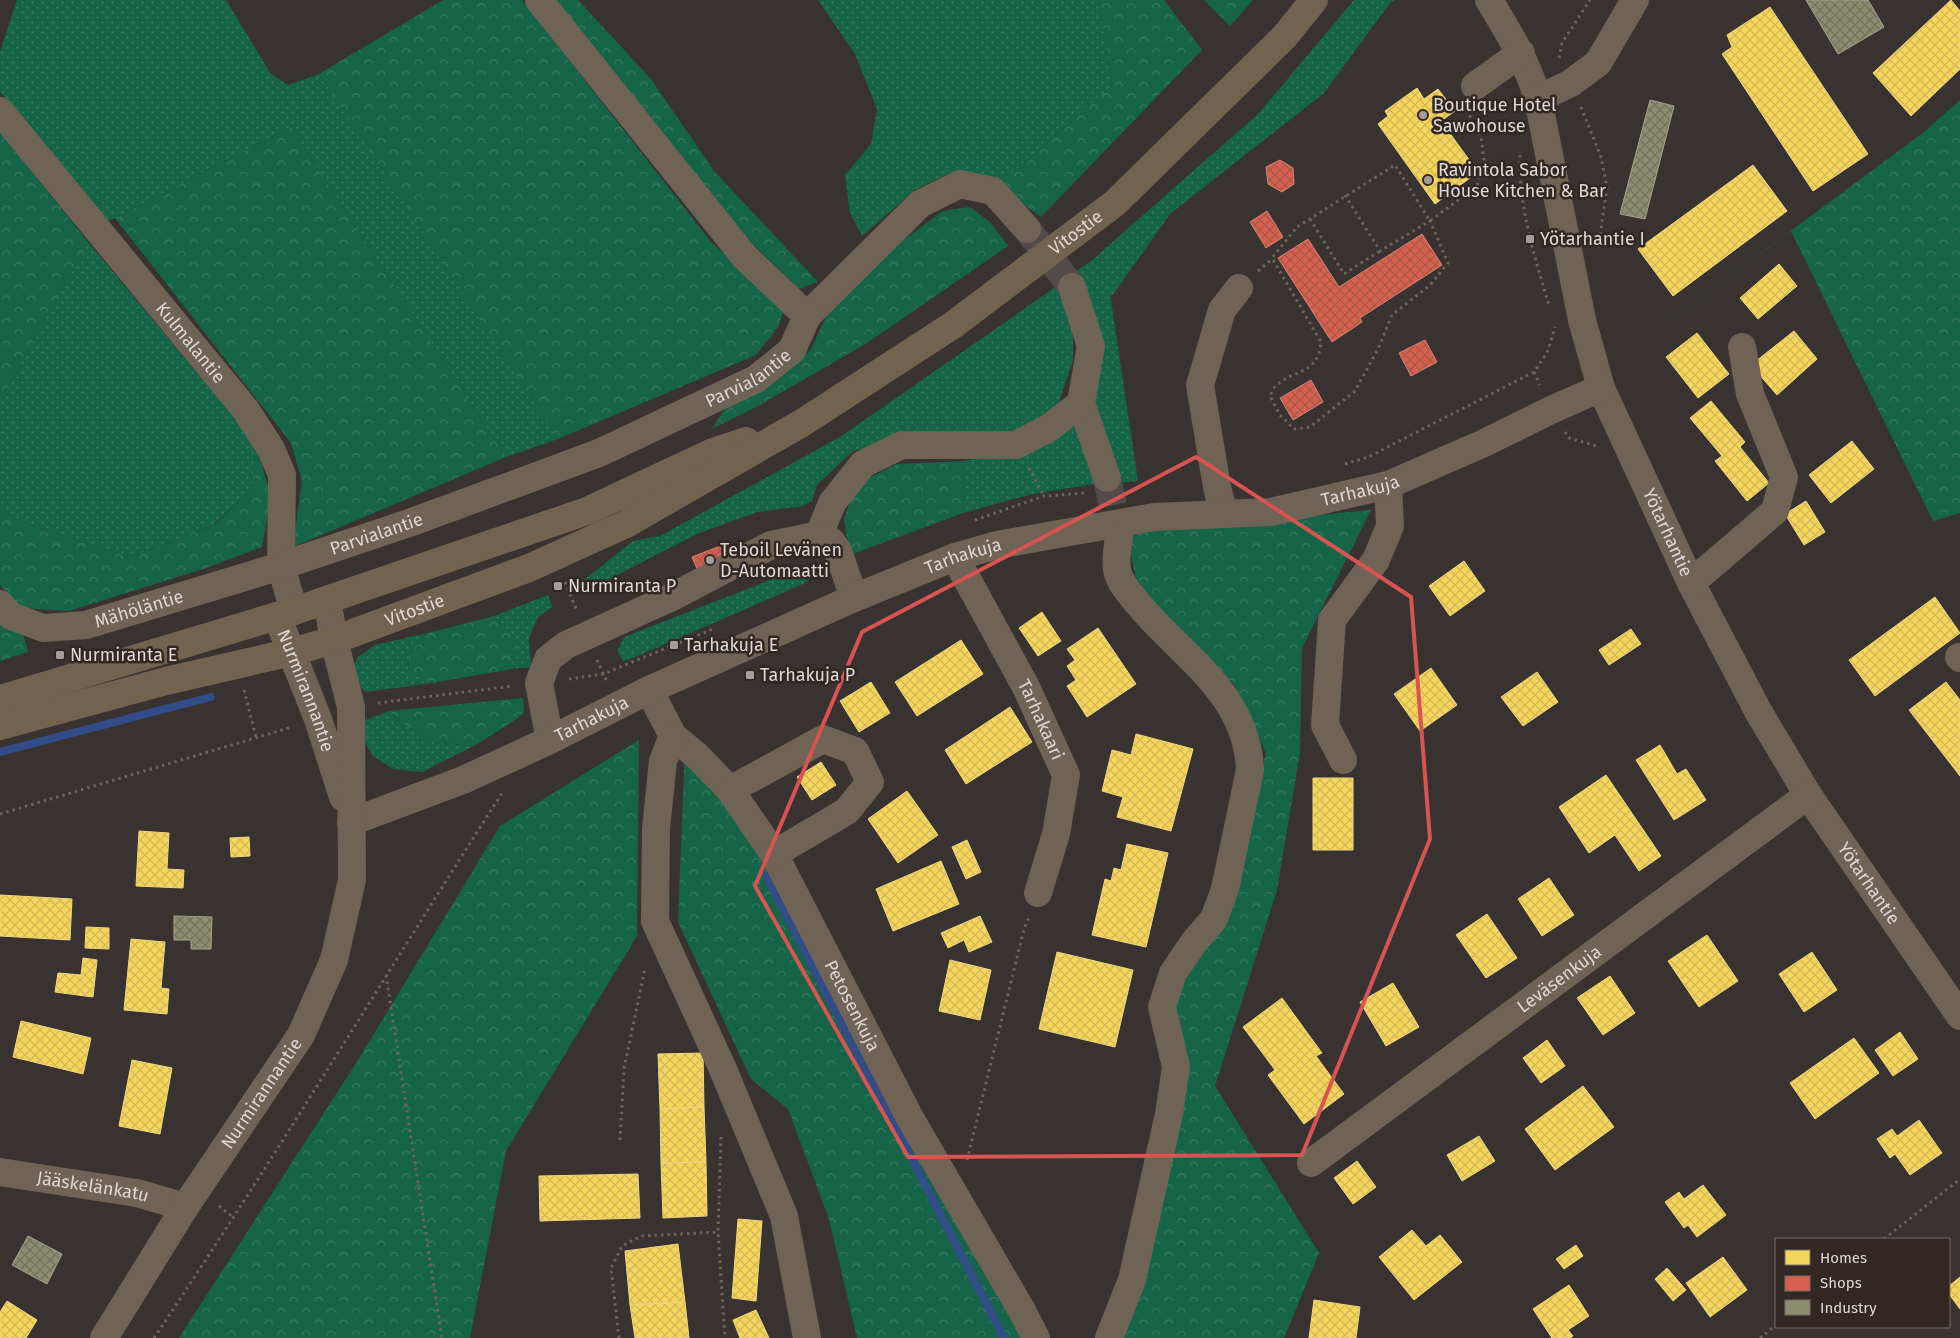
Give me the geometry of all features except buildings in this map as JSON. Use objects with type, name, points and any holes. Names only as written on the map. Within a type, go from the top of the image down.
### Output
[{"type":"main road","name":"Vitostie","points":[[0,726],[166,681],[292,652],[334,640],[520,571],[626,524],[802,423],[954,325],[1115,203],[1285,36],[1314,0]]},
{"type":"main road","name":"Vitostie","points":[[0,699],[327,600],[587,511],[713,452],[802,423]]},
{"type":"street","points":[[539,0],[744,256],[808,316]]},
{"type":"street","name":"Yötarhantie","points":[[1490,0],[1521,52],[1531,74],[1538,99],[1582,320],[1601,388],[1691,583],[1758,711],[1808,795],[1960,1016]]},
{"type":"street","points":[[1538,99],[1570,83],[1598,64],[1635,0]]},
{"type":"street","points":[[1475,86],[1521,52]]},
{"type":"street","name":"Kulmalantie","points":[[0,111],[245,409],[271,449],[282,475],[281,566],[286,613]]},
{"type":"street","name":"Parvialantie","points":[[281,566],[412,522],[599,452],[756,379],[792,350],[808,316],[920,204],[960,184],[994,191],[1027,229]]},
{"type":"street","points":[[1072,287],[1091,346],[1081,404],[1100,485]]},
{"type":"street","points":[[1224,514],[1217,487],[1200,384],[1222,310],[1239,288]]},
{"type":"street","points":[[1691,583],[1775,510],[1784,477],[1750,394],[1742,347]]},
{"type":"street","name":"Tarhakuja","points":[[351,822],[463,780],[550,740],[649,690],[854,598],[955,557],[997,545],[1154,517],[1271,512],[1388,485],[1482,444],[1550,410],[1601,388]]},
{"type":"street","points":[[819,535],[832,503],[863,464],[902,445],[1016,445],[1049,428],[1081,404]]},
{"type":"street","points":[[1343,760],[1325,725],[1332,620],[1376,560],[1390,526],[1388,485]]},
{"type":"street","points":[[550,740],[539,683],[548,659],[566,645],[672,597],[771,545],[819,535],[830,541],[838,550],[854,598]]},
{"type":"street","points":[[1109,1338],[1132,1280],[1169,1114],[1176,1067],[1162,1007],[1173,973],[1194,942],[1214,919],[1225,889],[1250,770],[1249,750],[1241,724],[1215,683],[1146,613],[1126,589],[1117,570],[1119,536]]},
{"type":"street","name":"Tarhakaari","points":[[955,557],[1027,688],[1066,775],[1056,834],[1038,893]]},
{"type":"street","name":"Mähöläntie","points":[[0,604],[12,616],[43,628],[86,625],[281,566]]},
{"type":"street","name":"Nurmirannantie","points":[[104,1338],[184,1207],[301,1035],[334,960],[352,880],[351,707],[334,640],[327,600]]},
{"type":"street","name":"Nurmirannantie","points":[[286,613],[292,652],[318,719],[351,822]]},
{"type":"street","name":"Petosenkuja","points":[[649,690],[672,736],[697,756],[730,790],[774,854],[910,1118],[1036,1338]]},
{"type":"street","points":[[672,736],[663,761],[657,819],[655,921],[722,1067],[784,1216],[807,1338]]},
{"type":"street","points":[[730,790],[823,739],[855,751],[870,782],[847,811],[774,854]]},
{"type":"street","name":"Leväsenkuja","points":[[1311,1163],[1808,795]]},
{"type":"street","name":"Jääskelänkatu","points":[[0,1172],[137,1193],[184,1207]]},
{"type":"path","points":[[1590,0],[1562,43],[1559,59],[1601,157],[1607,187],[1598,255]]},
{"type":"path","points":[[1310,218],[1344,274],[1430,221],[1477,186],[1484,160],[1481,137],[1465,108],[1462,94],[1475,86]]},
{"type":"path","points":[[1520,146],[1519,172],[1532,250],[1549,306]]},
{"type":"path","points":[[1395,165],[1430,221],[1448,263],[1430,285],[1392,315],[1379,346],[1355,391],[1310,427],[1294,429],[1280,416],[1270,396],[1275,386],[1312,365],[1320,354],[1321,342],[1272,258],[1297,227],[1395,165]]},
{"type":"path","points":[[1345,195],[1380,252]]},
{"type":"path","points":[[1342,465],[1368,457],[1534,372],[1547,353],[1555,325],[1582,320]]},
{"type":"path","points":[[973,521],[1044,496],[1100,485]]},
{"type":"path","points":[[554,556],[587,635]]},
{"type":"path","points":[[351,707],[603,674],[719,626]]},
{"type":"path","points":[[603,674],[621,704]]},
{"type":"path","points":[[0,814],[318,719]]},
{"type":"path","points":[[154,1338],[234,1218],[386,974],[504,792]]},
{"type":"path","points":[[958,1200],[1024,930],[1038,893]]},
{"type":"path","points":[[620,1140],[624,1069],[645,967]]},
{"type":"path","points":[[386,974],[442,1338]]},
{"type":"path","points":[[721,1135],[718,1232],[725,1338]]},
{"type":"path","points":[[1885,1238],[1960,1179]]},
{"type":"path","points":[[619,1338],[612,1268],[622,1246],[641,1236],[718,1232]]},
{"type":"path","points":[[1760,1338],[1775,1326]]},
{"type":"highlighted area","points":[[1196,457],[1411,597],[1430,839],[1302,1155],[908,1157],[755,886],[862,632]]},
{"type":"green space","points":[[17,0],[226,0],[271,74],[288,85],[319,74],[359,132],[558,439],[506,457],[291,127],[107,222],[0,92],[0,52]]},
{"type":"green space","points":[[443,0],[522,0],[711,242],[785,307],[778,327],[756,355],[558,439],[319,74]]},
{"type":"green space","points":[[555,0],[578,0],[651,79],[714,171],[818,282],[799,289],[724,216]]},
{"type":"green space","points":[[818,0],[1099,0],[1112,86],[998,186],[950,173],[915,190],[862,236],[850,213],[845,175],[871,144],[877,109],[855,54]]},
{"type":"green space","points":[[1099,0],[1164,0],[1202,50],[1041,217],[998,186],[1112,86]]},
{"type":"green space","points":[[1204,0],[1253,0],[1230,26]]},
{"type":"green space","points":[[1354,0],[1395,0],[1390,3],[1324,93],[1170,214],[1112,296],[1110,294],[1138,481],[1116,483],[1086,400],[1090,312],[1073,273],[1091,261],[1258,114]]},
{"type":"green space","points":[[1960,100],[1960,513],[1933,521],[1791,231],[1641,342],[1924,132]]},
{"type":"green space","points":[[291,127],[506,457],[293,547],[302,481],[291,443],[115,218]]},
{"type":"green space","points":[[0,132],[88,242],[0,402]]},
{"type":"green space","points":[[970,207],[991,223],[1008,246],[867,343],[760,405],[712,429],[724,410],[785,370],[810,351],[828,313],[897,245],[943,211]]},
{"type":"green space","points":[[88,242],[256,444],[252,489],[213,525],[131,557],[24,523],[0,509],[0,402]]},
{"type":"green space","points":[[1057,286],[1073,324],[1073,360],[1059,402],[1028,428],[986,437],[917,436],[853,451],[817,485],[812,501],[803,506],[758,512],[699,533],[584,592],[579,584],[633,541],[660,536],[840,437]]},
{"type":"green space","points":[[1078,414],[1100,483],[1032,494],[963,513],[964,461],[1024,449]]},
{"type":"green space","points":[[256,444],[271,497],[262,547],[203,569],[69,611],[21,608],[0,585],[0,509],[24,523],[131,557],[214,525],[252,489]]},
{"type":"green space","points":[[964,461],[963,513],[850,555],[844,518],[857,484],[897,464]]},
{"type":"green space","points":[[1371,510],[1302,648],[1300,753],[1277,890],[1215,1086],[1319,1253],[1284,1338],[1123,1338],[1136,1309],[1188,1075],[1173,1004],[1199,955],[1227,920],[1266,753],[1235,686],[1137,585],[1127,533]]},
{"type":"green space","points":[[806,566],[815,567],[816,574],[805,583],[633,658],[623,661],[617,651],[624,637]]},
{"type":"green space","points":[[548,595],[552,607],[538,617],[529,638],[531,667],[511,669],[515,637],[494,616]]},
{"type":"green space","points":[[0,615],[24,637],[28,652],[0,661]]},
{"type":"green space","points":[[494,616],[517,639],[511,669],[432,683],[409,673],[408,654],[428,633]]},
{"type":"green space","points":[[428,633],[408,654],[409,672],[432,683],[366,692],[354,682],[352,669],[358,657],[375,645]]},
{"type":"green space","points":[[523,698],[524,713],[474,746],[432,742],[405,725],[389,711]]},
{"type":"green space","points":[[389,711],[405,725],[432,742],[474,746],[422,772],[393,769],[372,755],[363,738],[360,722]]},
{"type":"green space","points":[[639,740],[637,936],[506,1151],[470,1338],[179,1338],[358,1060],[500,826]]},
{"type":"green space","points":[[685,745],[763,850],[1021,1338],[857,1338],[829,1219],[788,1109],[751,1079],[678,922]]},
{"type":"waterway","points":[[0,752],[211,697]]},
{"type":"waterway","points":[[766,876],[1004,1338]]},
{"type":"tunnel","points":[[1027,229],[1072,287]]},
{"type":"tunnel","points":[[1107,478],[1119,536]]},
{"type":"place","name":"Boutique Hotel Sawohouse","points":[[1423,115]]},
{"type":"place","name":"Ravintola Sabor House Kitchen & Bar","points":[[1428,180]]},
{"type":"place","name":"Yötarhantie I","points":[[1530,239]]},
{"type":"place","name":"Teboil Levänen D-Automaatti","points":[[710,560]]},
{"type":"place","name":"Nurmiranta P","points":[[558,586]]},
{"type":"place","name":"Tarhakuja E","points":[[674,645]]},
{"type":"place","name":"Nurmiranta E","points":[[60,655]]},
{"type":"place","name":"Tarhakuja P","points":[[750,675]]}]
